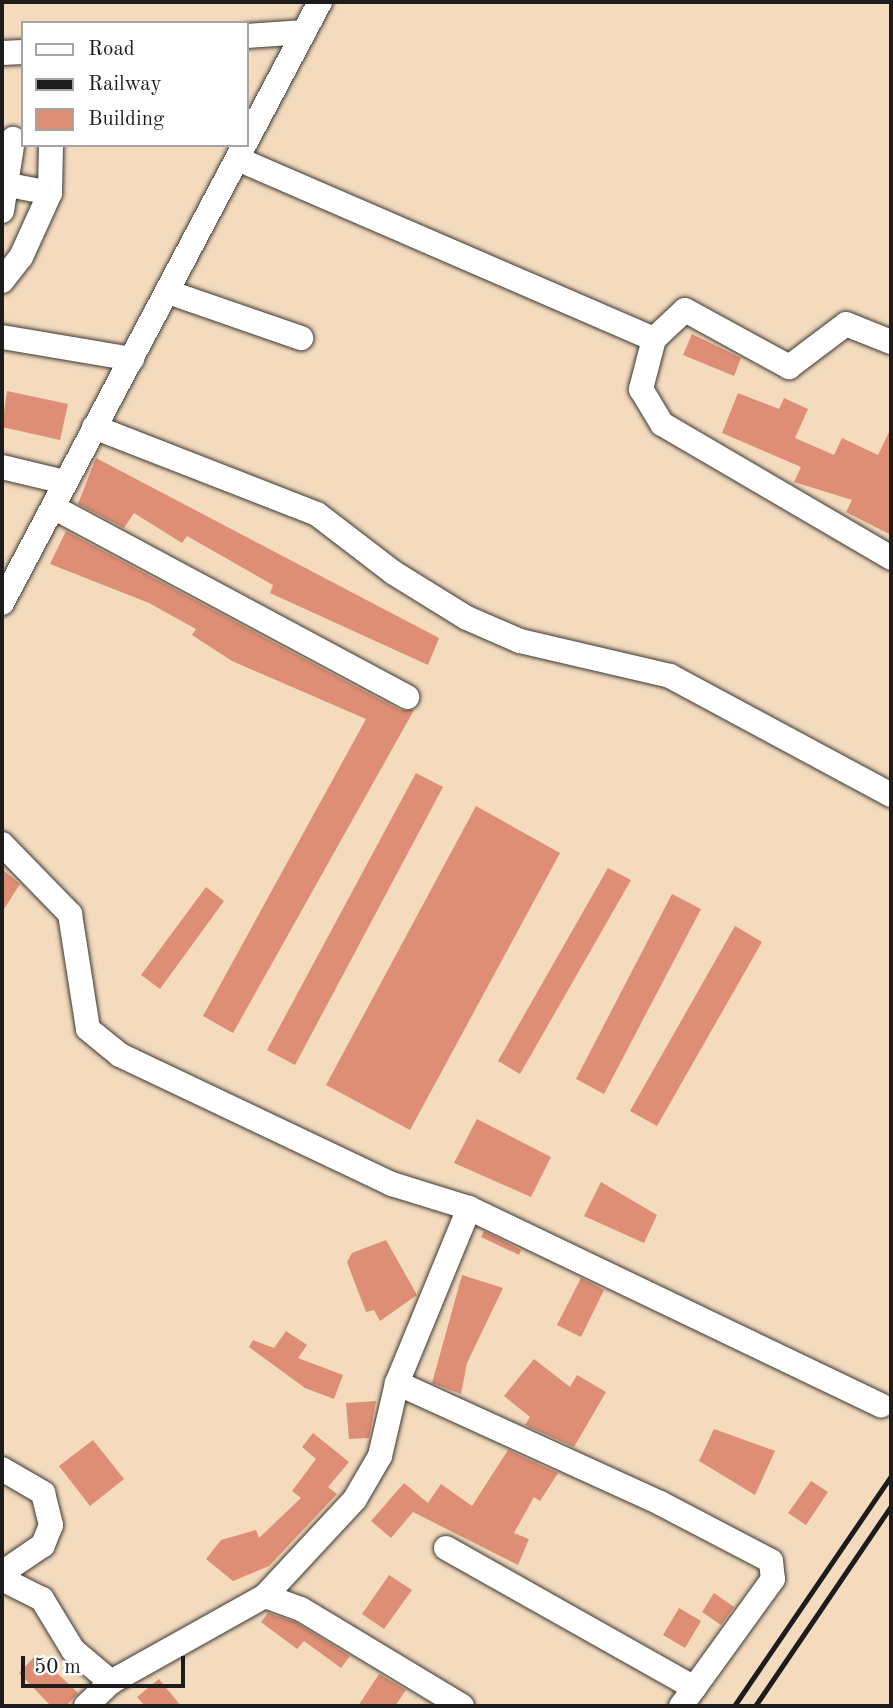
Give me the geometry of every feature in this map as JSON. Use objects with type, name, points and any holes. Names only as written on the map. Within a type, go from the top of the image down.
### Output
[{"type":"street","points":[[248,144],[320,2]]},
{"type":"street","points":[[248,36],[304,32]]},
{"type":"street","points":[[2,53],[21,52]]},
{"type":"street","points":[[2,211],[9,185],[13,139]]},
{"type":"street","points":[[2,281],[21,257],[50,193],[51,147]]},
{"type":"street","points":[[2,603],[246,147]]},
{"type":"street","points":[[240,160],[654,339]]},
{"type":"street","points":[[9,185],[50,193]]},
{"type":"street","points":[[168,292],[301,338]]},
{"type":"street","points":[[891,342],[846,324],[794,367],[685,310],[654,339],[641,389],[662,424],[891,558]]},
{"type":"street","points":[[2,337],[132,359]]},
{"type":"street","points":[[94,427],[317,514],[394,573],[467,618],[520,641],[670,676],[891,795]]},
{"type":"street","points":[[2,467],[65,482]]},
{"type":"street","points":[[52,507],[407,697]]},
{"type":"street","points":[[2,844],[70,914],[88,1029],[103,1044],[392,1184],[469,1209],[881,1405]]},
{"type":"street","points":[[86,1706],[111,1682],[265,1596],[355,1499],[380,1456],[397,1383],[469,1209]]},
{"type":"street","points":[[397,1383],[660,1503],[771,1561],[773,1579],[687,1697],[446,1548]]},
{"type":"street","points":[[2,1469],[43,1493],[51,1525],[43,1545],[2,1573]]},
{"type":"street","points":[[2,1578],[42,1599],[73,1650],[111,1682]]},
{"type":"street","points":[[265,1596],[301,1609],[462,1706]]},
{"type":"building","points":[[692,334],[741,358],[734,376],[683,355]]},
{"type":"building","points":[[7,391],[68,404],[60,440],[2,427]]},
{"type":"building","points":[[738,393],[779,409],[784,398],[808,409],[795,438],[834,455],[842,438],[878,455],[891,428],[891,535],[846,512],[852,500],[794,482],[801,467],[722,433]]},
{"type":"building","points":[[96,458],[439,638],[428,665],[270,593],[273,585],[187,536],[182,543],[134,513],[124,528],[78,504]]},
{"type":"building","points":[[66,531],[400,710],[414,710],[233,1033],[203,1016],[366,719],[232,661],[192,635],[196,629],[149,603],[50,564]]},
{"type":"building","points":[[416,773],[443,787],[295,1065],[267,1050]]},
{"type":"building","points":[[476,806],[560,853],[410,1130],[326,1085]]},
{"type":"building","points":[[608,868],[631,880],[520,1074],[498,1061]]},
{"type":"building","points":[[2,869],[20,884],[2,912]]},
{"type":"building","points":[[206,887],[224,901],[160,989],[141,975]]},
{"type":"building","points":[[672,894],[701,909],[604,1094],[576,1079]]},
{"type":"building","points":[[735,926],[762,942],[657,1126],[630,1111]]},
{"type":"building","points":[[477,1119],[551,1157],[531,1197],[454,1163]]},
{"type":"building","points":[[601,1182],[657,1215],[644,1243],[584,1216]]},
{"type":"building","points":[[484,1231],[521,1250],[519,1255],[481,1237]]},
{"type":"building","points":[[386,1240],[417,1295],[380,1321],[374,1310],[366,1312],[347,1262],[352,1253]]},
{"type":"building","points":[[462,1275],[503,1288],[467,1363],[461,1394],[432,1383]]},
{"type":"building","points":[[581,1278],[604,1290],[581,1337],[557,1325]]},
{"type":"building","points":[[286,1331],[307,1345],[298,1358],[343,1375],[334,1399],[305,1388],[249,1347],[253,1340],[274,1348]]},
{"type":"building","points":[[534,1359],[570,1387],[577,1375],[606,1392],[574,1447],[525,1425],[530,1417],[504,1396]]},
{"type":"building","points":[[376,1401],[369,1438],[349,1439],[346,1403]]},
{"type":"building","points":[[714,1429],[775,1451],[755,1495],[699,1461]]},
{"type":"building","points":[[313,1433],[349,1462],[328,1487],[337,1494],[269,1566],[233,1581],[206,1559],[221,1540],[256,1530],[259,1538],[301,1498],[292,1491],[316,1459],[302,1447]]},
{"type":"building","points":[[93,1440],[124,1479],[90,1506],[59,1466]]},
{"type":"building","points":[[508,1450],[558,1473],[540,1501],[534,1497],[514,1533],[529,1539],[518,1565],[413,1512],[391,1538],[371,1521],[404,1483],[428,1503],[441,1484],[472,1506]]},
{"type":"building","points":[[811,1481],[828,1492],[806,1525],[788,1513]]},
{"type":"building","points":[[389,1575],[412,1590],[384,1629],[362,1614]]},
{"type":"building","points":[[714,1593],[734,1607],[721,1625],[702,1612]]},
{"type":"building","points":[[679,1608],[701,1621],[685,1648],[663,1635]]},
{"type":"building","points":[[268,1613],[295,1622],[350,1656],[341,1668],[304,1641],[297,1649],[261,1622]]},
{"type":"building","points":[[37,1654],[78,1693],[66,1706],[51,1706],[19,1673]]},
{"type":"building","points":[[379,1674],[406,1690],[395,1706],[358,1706]]},
{"type":"building","points":[[159,1679],[181,1706],[145,1706],[137,1697]]},
{"type":"railway","points":[[734,1706],[891,1476]]},
{"type":"railway","points":[[755,1706],[891,1506]]}]
